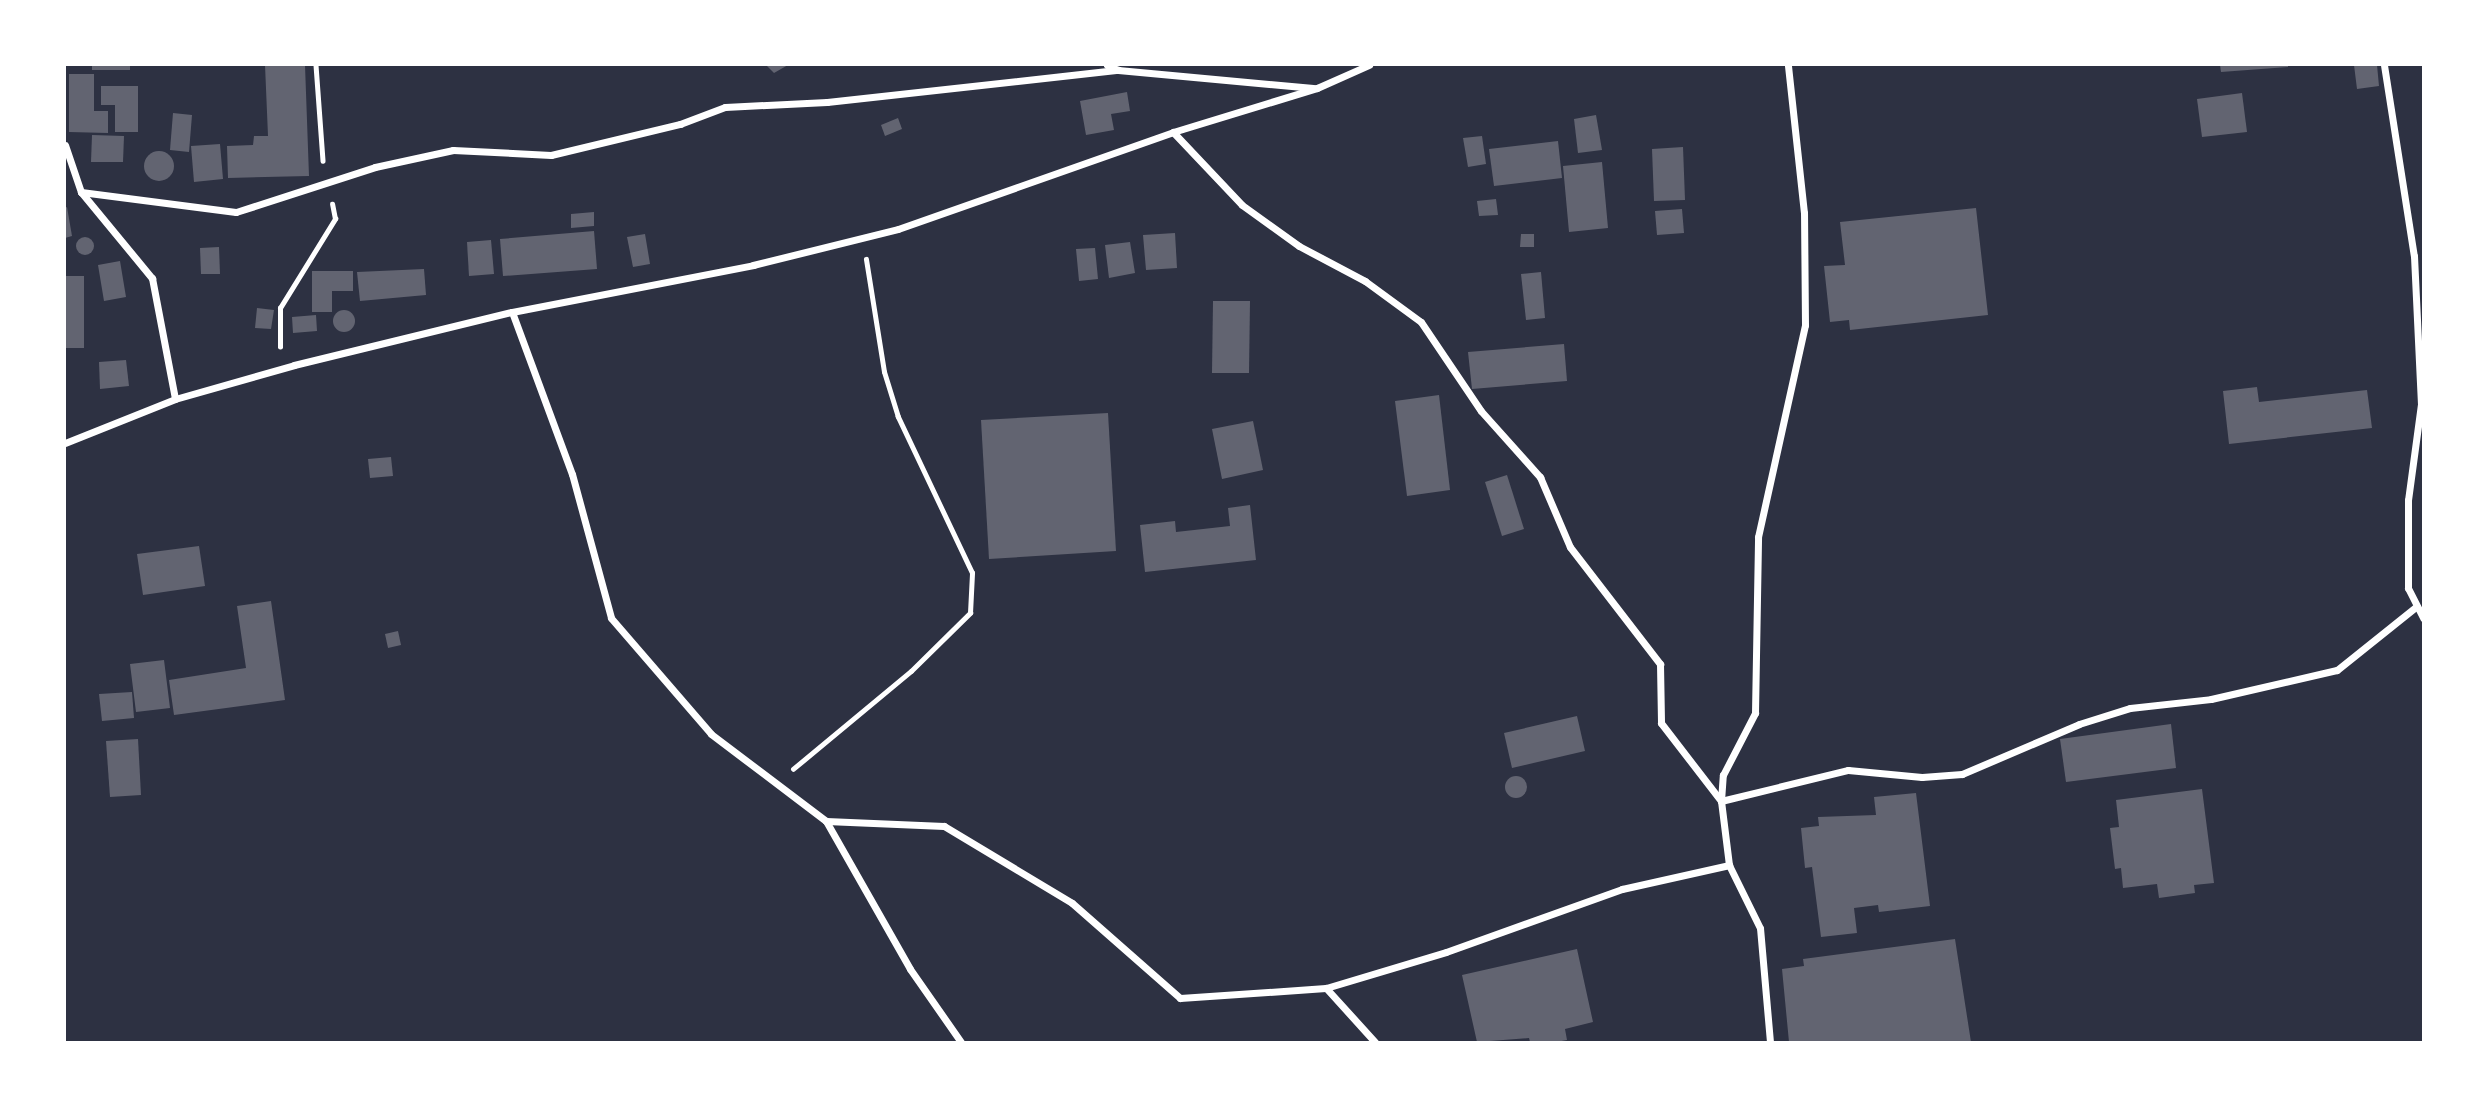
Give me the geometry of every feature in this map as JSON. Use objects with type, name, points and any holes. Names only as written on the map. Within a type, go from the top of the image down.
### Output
[{"type":"street","points":[[1107,65],[1118,70]]},
{"type":"street","points":[[65,443],[175,399],[287,368],[512,312],[753,265],[861,237],[1022,188],[1173,132],[1317,88],[1369,65]]},
{"type":"street","points":[[1770,1042],[1760,928],[1729,865],[1721,802],[1723,775],[1755,713],[1758,537],[1805,325],[1804,213],[1788,65]]},
{"type":"street","points":[[2384,65],[2414,256],[2421,404],[2408,500],[2408,587],[2423,618]]},
{"type":"street","points":[[81,192],[236,212],[327,182],[453,150],[551,155],[680,124],[725,107],[827,102],[1118,70],[1317,88]]},
{"type":"street","points":[[1173,132],[1241,205],[1299,246],[1365,281],[1421,322],[1481,411],[1541,477],[1570,547],[1660,664],[1661,723],[1721,802]]},
{"type":"street","points":[[65,145],[81,192],[152,278],[175,399]]},
{"type":"street","points":[[512,312],[572,474],[611,618],[711,734],[826,821],[910,969],[961,1042]]},
{"type":"street","points":[[1721,802],[1847,770],[1922,777],[1962,774],[2079,724],[2130,708],[2211,699],[2337,670],[2417,606]]},
{"type":"street","points":[[826,821],[944,826],[1072,903],[1180,998],[1326,988],[1446,952],[1622,889],[1729,865]]},
{"type":"street","points":[[1326,988],[1375,1042]]},
{"type":"path","points":[[287,368],[280,347],[280,308],[335,219],[317,126],[316,65]]},
{"type":"path","points":[[776,783],[911,671],[970,612],[972,573],[898,417],[884,372],[878,314],[861,237]]},
{"type":"building","points":[[92,65],[130,65],[130,70],[92,70]]},
{"type":"building","points":[[265,65],[305,65],[309,176],[228,178],[227,146],[253,145],[254,136],[268,136]]},
{"type":"building","points":[[766,65],[788,65],[774,73]]},
{"type":"building","points":[[2220,65],[2288,65],[2288,67],[2221,72]]},
{"type":"building","points":[[2354,65],[2377,65],[2379,86],[2357,89]]},
{"type":"building","points":[[69,74],[94,74],[94,111],[108,111],[108,133],[69,132]]},
{"type":"building","points":[[101,86],[138,86],[138,132],[115,132],[115,105],[101,105]]},
{"type":"building","points":[[1127,92],[1130,111],[1111,114],[1114,130],[1086,135],[1080,101]]},
{"type":"building","points":[[2242,93],[2247,132],[2202,137],[2197,99]]},
{"type":"building","points":[[173,113],[192,115],[189,152],[170,150]]},
{"type":"building","points":[[1596,115],[1602,150],[1578,153],[1574,119]]},
{"type":"building","points":[[898,118],[902,129],[885,136],[881,125]]},
{"type":"building","points":[[92,135],[124,136],[123,162],[91,162]]},
{"type":"building","points":[[1482,136],[1486,164],[1468,167],[1463,138]]},
{"type":"building","points":[[1558,141],[1562,178],[1494,186],[1489,149]]},
{"type":"building","points":[[220,144],[223,179],[194,182],[191,146]]},
{"type":"building","points":[[1683,147],[1685,200],[1654,201],[1652,149]]},
{"type":"building","points":[[159,151],[170,155],[174,166],[170,177],[159,181],[148,177],[144,166],[148,155]]},
{"type":"building","points":[[1602,162],[1608,228],[1569,232],[1563,166]]},
{"type":"building","points":[[1496,199],[1498,215],[1479,216],[1477,201]]},
{"type":"building","points":[[67,207],[72,236],[65,238],[65,208]]},
{"type":"building","points":[[1976,208],[1988,315],[1850,330],[1849,320],[1830,322],[1824,266],[1845,265],[1840,222]]},
{"type":"building","points":[[1682,209],[1684,233],[1657,235],[1655,211]]},
{"type":"building","points":[[594,212],[594,226],[571,228],[571,214]]},
{"type":"building","points":[[594,231],[597,269],[503,276],[500,239]]},
{"type":"building","points":[[1175,233],[1177,268],[1146,270],[1143,235]]},
{"type":"building","points":[[645,234],[650,264],[633,267],[627,237]]},
{"type":"building","points":[[1521,234],[1534,234],[1534,247],[1520,247]]},
{"type":"building","points":[[85,237],[91,240],[94,246],[91,252],[85,255],[79,252],[76,246],[79,240]]},
{"type":"building","points":[[491,240],[494,274],[469,276],[467,242]]},
{"type":"building","points":[[1130,242],[1135,273],[1109,278],[1105,245]]},
{"type":"building","points":[[219,247],[220,274],[201,274],[200,248]]},
{"type":"building","points":[[1095,248],[1098,279],[1079,281],[1076,249]]},
{"type":"building","points":[[120,261],[126,297],[104,301],[98,265]]},
{"type":"building","points":[[424,269],[426,295],[360,301],[357,272]]},
{"type":"building","points":[[312,271],[353,271],[353,291],[332,291],[332,312],[312,312]]},
{"type":"building","points":[[1541,272],[1545,318],[1526,320],[1521,274]]},
{"type":"building","points":[[65,276],[84,276],[84,348],[65,348]]},
{"type":"building","points":[[1213,301],[1250,301],[1249,373],[1212,373]]},
{"type":"building","points":[[257,308],[274,310],[271,329],[255,328]]},
{"type":"building","points":[[344,310],[352,313],[355,321],[352,329],[344,332],[336,329],[333,321],[336,313]]},
{"type":"building","points":[[316,315],[317,331],[293,333],[292,317]]},
{"type":"building","points":[[1564,344],[1567,381],[1472,389],[1468,352]]},
{"type":"building","points":[[126,360],[129,386],[100,389],[99,362]]},
{"type":"building","points":[[2257,387],[2259,402],[2367,390],[2372,428],[2229,444],[2223,391]]},
{"type":"building","points":[[1439,395],[1450,490],[1407,496],[1395,401]]},
{"type":"building","points":[[1108,413],[1116,551],[989,559],[981,420]]},
{"type":"building","points":[[1253,421],[1263,470],[1222,479],[1212,429]]},
{"type":"building","points":[[391,457],[393,476],[370,478],[368,459]]},
{"type":"building","points":[[1507,475],[1524,529],[1502,536],[1485,482]]},
{"type":"building","points":[[1250,505],[1256,560],[1145,572],[1140,525],[1175,521],[1176,532],[1230,526],[1228,508]]},
{"type":"building","points":[[199,546],[205,586],[143,595],[137,554]]},
{"type":"building","points":[[271,601],[285,700],[174,715],[169,680],[246,668],[237,606]]},
{"type":"building","points":[[398,631],[401,645],[388,648],[385,634]]},
{"type":"building","points":[[164,660],[170,708],[136,712],[130,664]]},
{"type":"building","points":[[132,692],[134,718],[102,721],[99,694]]},
{"type":"building","points":[[1577,716],[1585,751],[1512,768],[1504,733]]},
{"type":"building","points":[[2171,724],[2176,768],[2066,782],[2060,739]]},
{"type":"building","points":[[138,739],[141,795],[110,797],[106,741]]},
{"type":"building","points":[[1516,776],[1524,779],[1527,787],[1524,795],[1516,798],[1508,795],[1505,787],[1508,779]]},
{"type":"building","points":[[2202,789],[2214,883],[2194,885],[2195,893],[2159,898],[2157,884],[2123,888],[2121,868],[2115,869],[2110,828],[2119,827],[2116,800]]},
{"type":"building","points":[[1916,793],[1930,906],[1879,912],[1878,905],[1854,908],[1857,933],[1821,937],[1812,867],[1805,868],[1801,828],[1819,826],[1818,817],[1876,815],[1874,797]]},
{"type":"building","points":[[1955,939],[1971,1042],[1789,1042],[1782,969],[1804,966],[1803,959]]},
{"type":"building","points":[[1577,949],[1593,1022],[1565,1029],[1567,1040],[1556,1042],[1530,1042],[1529,1038],[1477,1042],[1462,975]]}]
